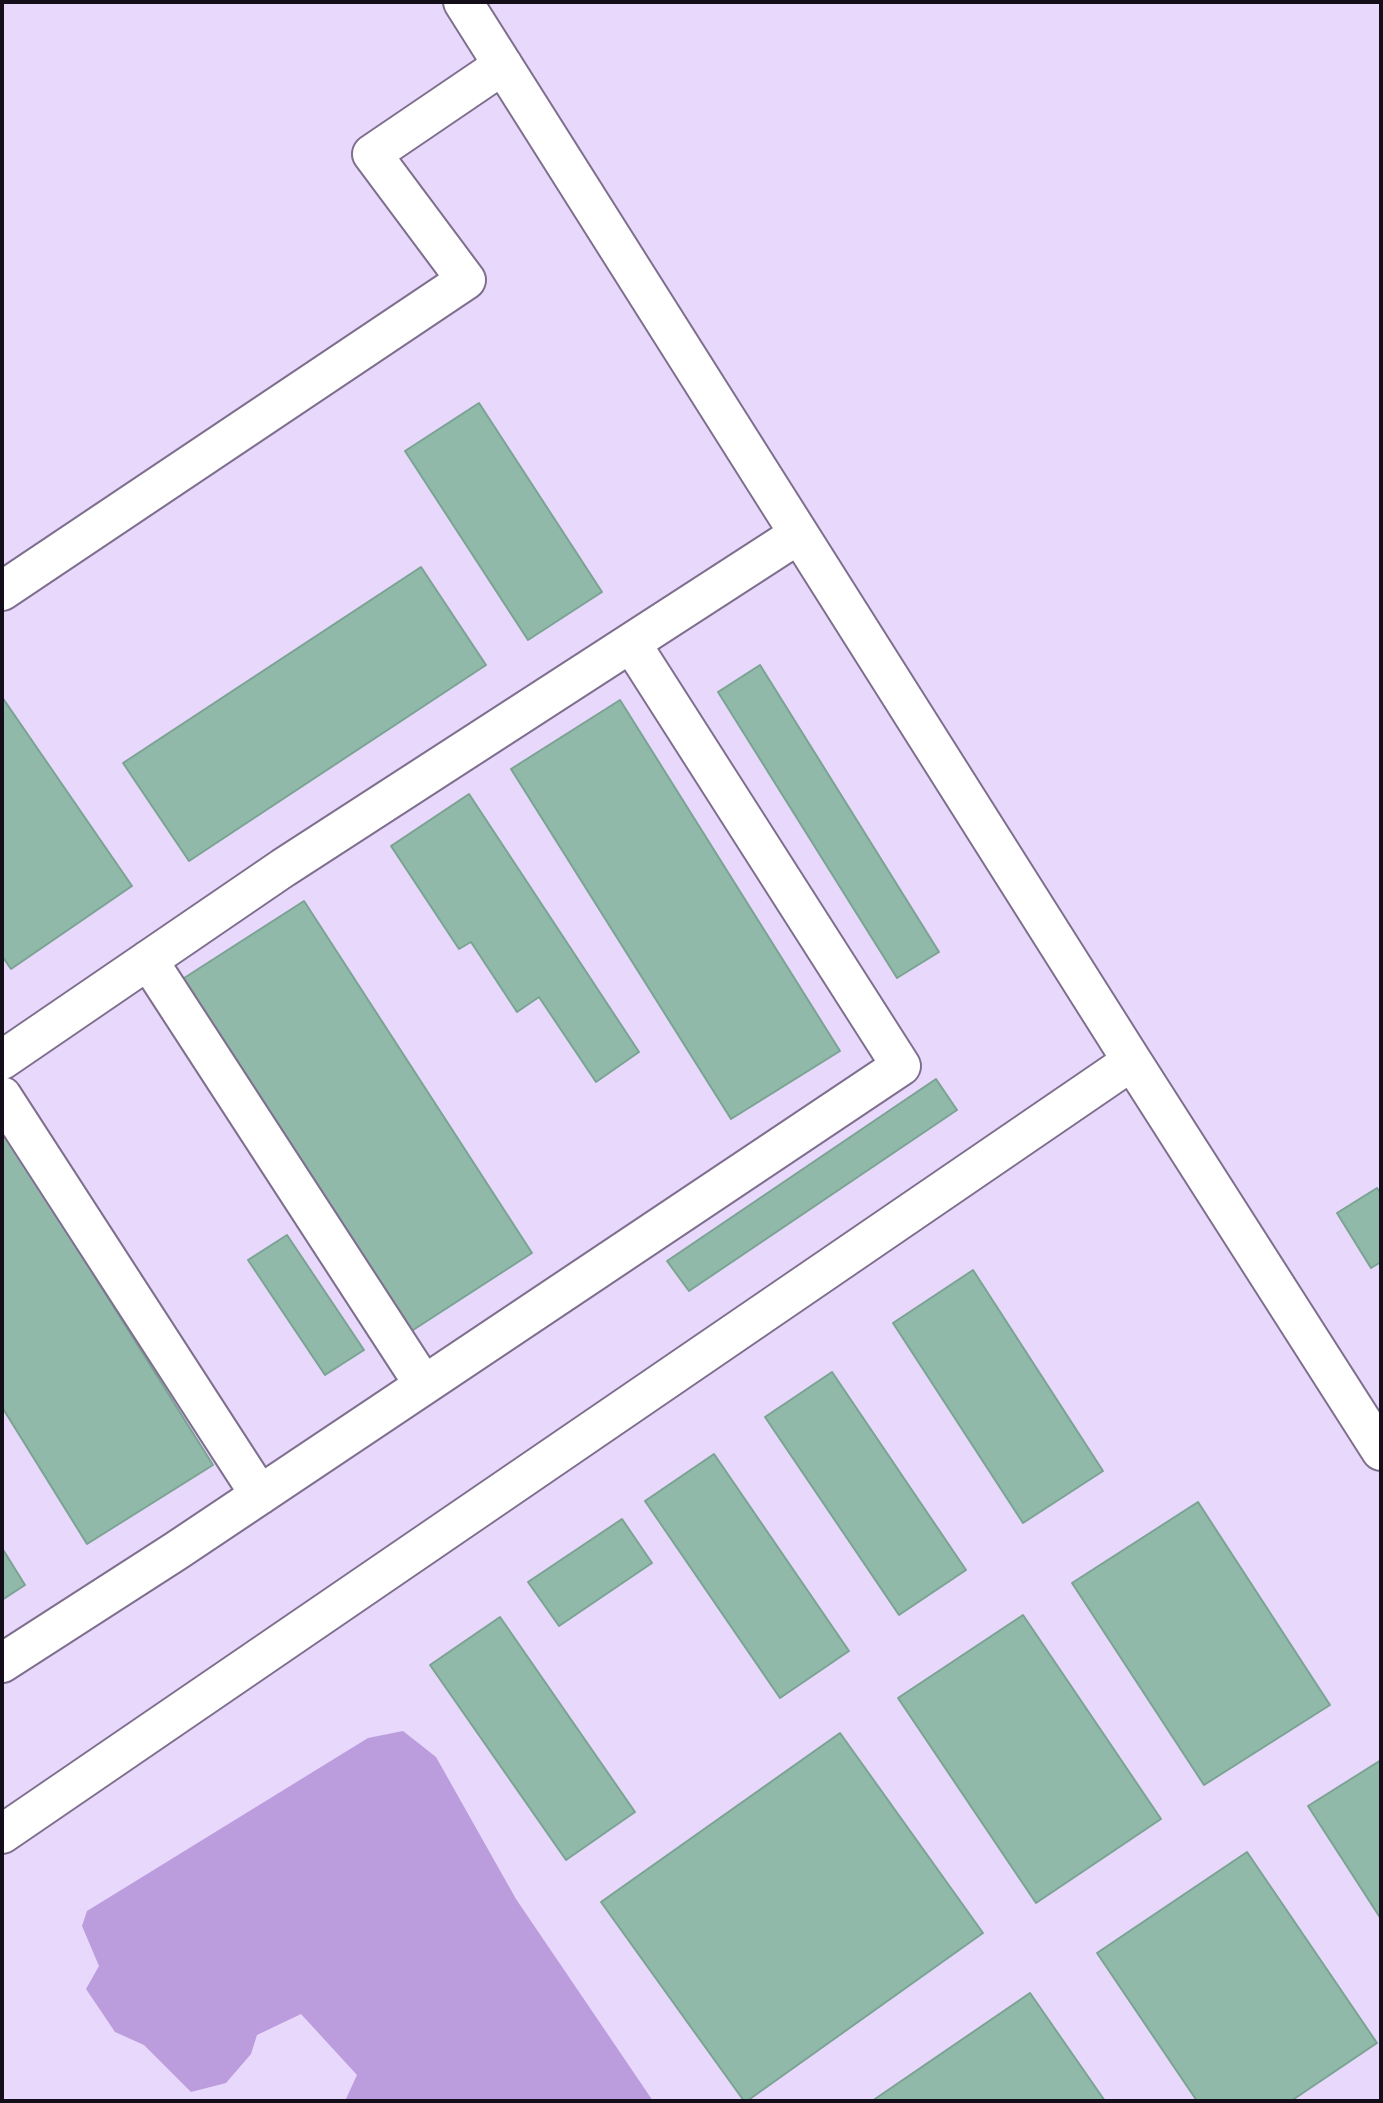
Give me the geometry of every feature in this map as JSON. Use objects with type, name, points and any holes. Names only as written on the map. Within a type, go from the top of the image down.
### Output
[{"type":"street","points":[[463,2],[1381,1451]]},
{"type":"street","points":[[2,591],[466,280],[372,154],[503,65]]},
{"type":"street","points":[[2,1060],[283,868],[799,534]]},
{"type":"street","points":[[2,1664],[260,1495],[901,1066],[631,643]]},
{"type":"street","points":[[148,960],[424,1385]]},
{"type":"street","points":[[2,1834],[1132,1061]]},
{"type":"street","points":[[2,1096],[260,1495]]},
{"type":"shaded area","points":[[403,1731],[436,1757],[516,1899],[653,2101],[345,2101],[357,2075],[301,2014],[257,2035],[251,2054],[226,2083],[191,2092],[144,2045],[115,2032],[86,1989],[99,1966],[82,1926],[87,1911],[368,1738]]},
{"type":"building","points":[[479,403],[602,592],[528,640],[405,451]]},
{"type":"building","points":[[421,567],[486,665],[189,861],[123,763]]},
{"type":"building","points":[[760,665],[939,952],[897,978],[718,692]]},
{"type":"building","points":[[2,697],[132,886],[11,969],[2,956]]},
{"type":"building","points":[[620,700],[840,1051],[731,1119],[511,769]]},
{"type":"building","points":[[469,794],[639,1052],[596,1082],[539,997],[517,1012],[471,942],[459,949],[391,846]]},
{"type":"building","points":[[304,901],[532,1253],[410,1332],[181,980]]},
{"type":"building","points":[[936,1079],[957,1110],[689,1291],[667,1261]]},
{"type":"building","points":[[2,1129],[213,1465],[87,1544],[2,1407]]},
{"type":"building","points":[[1377,1188],[1381,1194],[1381,1262],[1371,1268],[1337,1213]]},
{"type":"building","points":[[287,1235],[364,1350],[325,1375],[248,1260]]},
{"type":"building","points":[[973,1270],[1103,1471],[1023,1523],[893,1323]]},
{"type":"building","points":[[832,1372],[966,1570],[899,1615],[765,1417]]},
{"type":"building","points":[[714,1454],[849,1651],[780,1698],[645,1501]]},
{"type":"building","points":[[1198,1502],[1330,1705],[1204,1785],[1072,1583]]},
{"type":"building","points":[[622,1519],[652,1563],[559,1626],[528,1582]]},
{"type":"building","points":[[2,1548],[25,1585],[2,1600]]},
{"type":"building","points":[[1023,1615],[1161,1819],[1036,1903],[898,1698]]},
{"type":"building","points":[[500,1617],[635,1812],[566,1860],[430,1665]]},
{"type":"building","points":[[840,1733],[983,1933],[744,2101],[601,1902]]},
{"type":"building","points":[[1381,1760],[1381,1919],[1308,1806]]},
{"type":"building","points":[[1247,1852],[1377,2043],[1291,2101],[1197,2101],[1097,1953]]},
{"type":"building","points":[[1030,1993],[1105,2101],[872,2101]]}]
